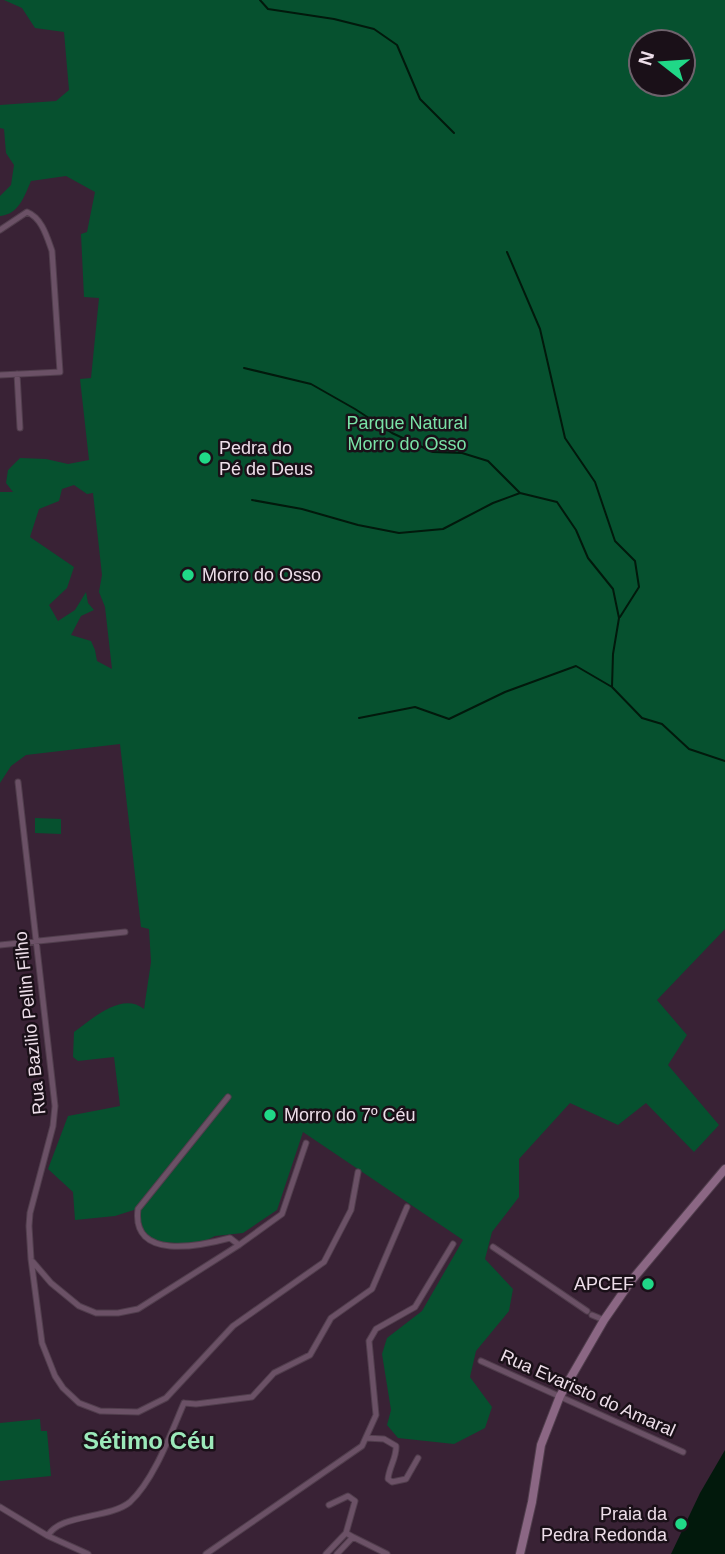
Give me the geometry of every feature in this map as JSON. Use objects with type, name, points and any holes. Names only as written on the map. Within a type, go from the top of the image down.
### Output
[{"type":"main road","points":[[520,1554],[541,1445],[560,1396],[604,1320],[655,1251],[725,1169]]},
{"type":"street","points":[[0,230],[27,212],[39,220],[49,243],[52,251],[60,372],[0,375]]},
{"type":"street","points":[[17,374],[20,428]]},
{"type":"street","name":"Rua Bazilio Pellin Filho","points":[[19,782],[55,1107],[54,1126],[30,1213],[31,1259],[42,1343],[55,1376],[71,1395],[79,1403],[100,1410],[138,1412],[156,1404],[174,1391],[233,1326],[324,1262],[351,1210],[358,1172]]},
{"type":"street","points":[[0,945],[125,932]]},
{"type":"street","points":[[228,1097],[138,1209],[138,1228],[157,1244],[196,1247],[230,1238],[239,1245]]},
{"type":"street","points":[[31,1259],[51,1283],[79,1306],[96,1312],[118,1313],[138,1309],[239,1245],[282,1214],[306,1143]]},
{"type":"street","points":[[174,1391],[184,1403],[251,1398],[275,1372],[310,1355],[331,1318],[373,1288],[407,1207]]},
{"type":"street","points":[[206,1554],[362,1447],[376,1415],[368,1342],[376,1329],[415,1307],[453,1244]]},
{"type":"street","points":[[494,1247],[589,1313],[604,1320]]},
{"type":"street","name":"Rua Evaristo do Amaral","points":[[481,1361],[683,1452]]},
{"type":"street","points":[[48,1536],[55,1526],[106,1514],[128,1504],[144,1489],[184,1403]]},
{"type":"street","points":[[366,1438],[384,1439],[397,1446],[388,1471],[388,1479],[392,1482],[406,1479],[418,1458]]},
{"type":"street","points":[[326,1554],[346,1534],[355,1501],[348,1496],[329,1505]]},
{"type":"street","points":[[0,1507],[48,1536],[88,1554]]},
{"type":"street","points":[[346,1534],[387,1554]]},
{"type":"street","points":[[337,1554],[353,1537]]},
{"type":"green space","name":"Parque Natural Morro do Osso","points":[[4,0],[725,0],[725,929],[657,1000],[687,1035],[668,1065],[719,1125],[694,1152],[646,1103],[618,1125],[570,1103],[519,1159],[519,1197],[492,1232],[485,1259],[513,1289],[509,1311],[476,1351],[470,1377],[492,1407],[485,1428],[454,1444],[398,1438],[387,1425],[391,1410],[382,1354],[387,1338],[422,1311],[463,1240],[303,1132],[277,1210],[243,1233],[215,1236],[199,1244],[155,1242],[143,1234],[137,1209],[115,1216],[75,1220],[73,1192],[48,1169],[68,1116],[120,1106],[114,1057],[78,1061],[73,1057],[74,1032],[98,1014],[117,1005],[135,1004],[144,1009],[151,962],[149,929],[141,927],[120,744],[26,755],[11,766],[0,783],[0,492],[13,492],[6,483],[8,470],[20,458],[46,459],[68,464],[89,460],[80,379],[91,378],[99,298],[84,297],[81,234],[87,232],[95,192],[66,176],[31,181],[16,208],[0,216],[0,196],[11,185],[14,165],[6,153],[4,129],[0,128],[0,105],[56,101],[69,90],[64,32],[35,28],[22,8]],"holes":[[[74,485],[87,494],[93,493],[102,575],[99,592],[105,607],[112,669],[97,661],[91,641],[71,635],[81,616],[94,610],[88,603],[86,592],[75,610],[58,621],[49,605],[67,588],[74,567],[30,537],[39,509],[59,501],[62,489]]]},
{"type":"green space","points":[[35,818],[61,819],[61,834],[35,833]]},
{"type":"green space","points":[[40,1419],[41,1431],[47,1431],[51,1476],[0,1481],[0,1423]]},
{"type":"shaded area","points":[[725,1450],[725,1554],[671,1554],[700,1493]]},
{"type":"waterway","points":[[260,0],[268,9],[334,19],[374,29],[397,45],[420,99],[454,133]]},
{"type":"waterway","points":[[507,252],[540,329],[565,438],[595,482],[615,541],[635,561],[639,587],[620,617]]},
{"type":"waterway","points":[[244,368],[311,384],[392,433],[433,452],[462,453],[488,461],[520,493]]},
{"type":"waterway","points":[[252,500],[302,509],[399,533],[443,529],[493,503],[520,493],[557,502],[576,530],[588,558],[613,589],[619,618],[613,654],[612,687],[642,718],[662,724],[689,749],[725,761]]},
{"type":"waterway","points":[[359,718],[415,707],[449,719],[505,692],[576,666],[612,687]]},
{"type":"place","name":"Pedra do Pé de Deus","points":[[205,458]]},
{"type":"place","name":"Morro do Osso","points":[[188,575]]},
{"type":"place","name":"Morro do 7º Céu","points":[[270,1115]]},
{"type":"place","name":"APCEF","points":[[648,1284]]},
{"type":"place","name":"Praia da Pedra Redonda","points":[[681,1524]]},
{"type":"district","name":"Sétimo Céu","points":[[149,1441]]}]
